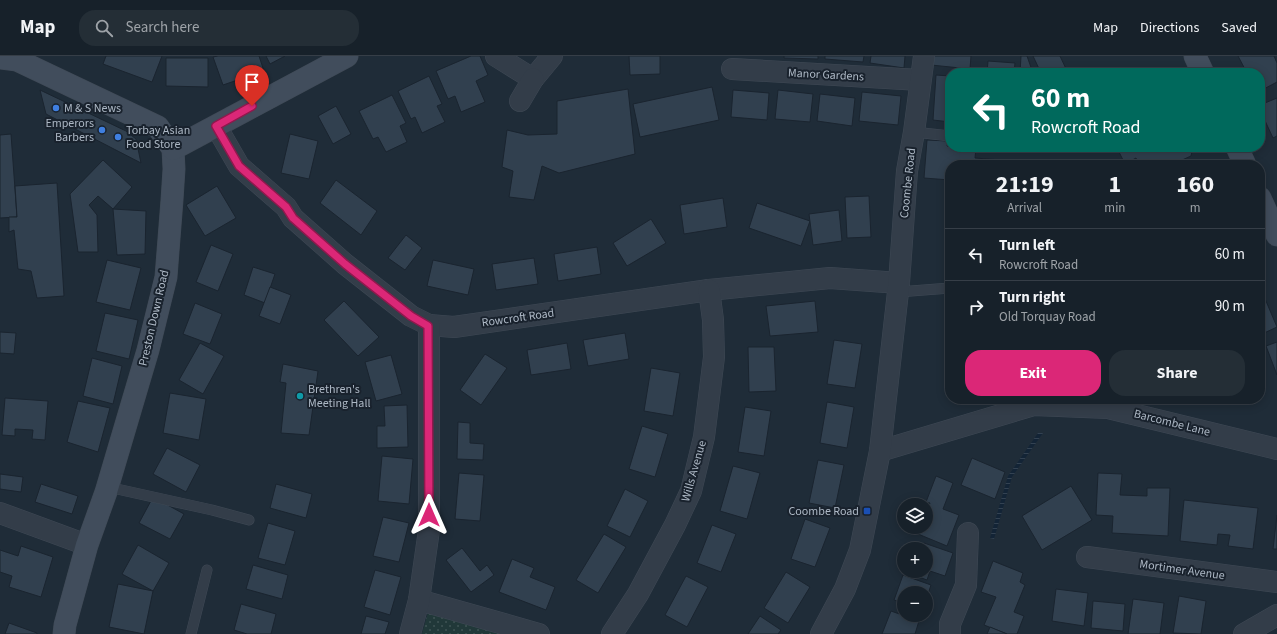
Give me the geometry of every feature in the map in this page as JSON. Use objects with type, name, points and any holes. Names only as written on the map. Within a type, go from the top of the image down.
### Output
[{"type":"street","points":[[10,58],[158,127],[173,149],[347,56]]},
{"type":"street","points":[[496,56],[532,79]]},
{"type":"street","points":[[520,101],[532,79],[552,56]]},
{"type":"street","name":"Coombe Road","points":[[821,634],[845,589],[860,550],[880,451],[899,287],[907,172],[924,56]]},
{"type":"street","points":[[1196,56],[1201,68]]},
{"type":"street","name":"Manor Gardens","points":[[732,69],[920,80]]},
{"type":"street","name":"Rowcroft Road","points":[[216,126],[239,166],[286,207],[293,218],[345,264],[411,316],[428,326],[454,327],[709,290],[830,278],[899,287]]},
{"type":"street","name":"Preston Down Road","points":[[64,634],[65,625],[87,546],[108,487],[148,350],[166,277],[173,192],[173,149]]},
{"type":"street","points":[[1265,209],[1277,235]]},
{"type":"street","name":"Wills Avenue","points":[[612,634],[646,580],[675,526],[690,491],[704,438],[714,357],[713,320],[709,290]]},
{"type":"street","points":[[410,634],[419,600],[429,530],[428,326]]},
{"type":"street","name":"Barcombe Lane","points":[[880,451],[1034,405],[1108,408],[1277,449]]},
{"type":"street","points":[[0,513],[87,546]]},
{"type":"street","points":[[950,634],[950,624],[966,585],[968,533]]},
{"type":"street","name":"Mortimer Avenue","points":[[1087,557],[1277,582]]},
{"type":"street","points":[[419,600],[539,634]]},
{"type":"street","points":[[1244,634],[1277,615]]},
{"type":"lane","points":[[914,132],[945,135]]},
{"type":"lane","points":[[899,287],[945,288]]},
{"type":"lane","points":[[108,487],[212,510],[249,520]]},
{"type":"lane","points":[[191,634],[207,570]]},
{"type":"green space","points":[[429,609],[511,634],[422,634]]},
{"type":"water","points":[[1038,433],[1043,433],[1012,477],[994,539],[990,538],[1008,476]]},
{"type":"building","points":[[106,56],[162,56],[152,82],[103,64]]},
{"type":"building","points":[[259,56],[264,71],[223,85],[213,57]]},
{"type":"building","points":[[266,56],[285,56],[270,64]]},
{"type":"building","points":[[471,56],[480,56],[488,75],[476,81],[485,102],[461,112],[455,96],[448,99],[436,71]]},
{"type":"building","points":[[629,56],[660,56],[660,74],[630,75]]},
{"type":"building","points":[[784,56],[818,56],[818,59],[784,58]]},
{"type":"building","points":[[825,56],[864,56],[863,62],[825,59]]},
{"type":"building","points":[[871,56],[905,56],[904,68],[870,63]]},
{"type":"building","points":[[932,56],[971,56],[970,68],[931,65]]},
{"type":"building","points":[[1021,56],[1027,56],[1031,68],[1020,68]]},
{"type":"building","points":[[1033,56],[1060,56],[1066,68],[1039,68]]},
{"type":"building","points":[[1238,56],[1274,56],[1277,63],[1277,82],[1265,88],[1265,68],[1244,68]]},
{"type":"building","points":[[166,58],[208,58],[208,87],[166,86]]},
{"type":"building","points":[[988,61],[1015,63],[1014,68],[987,68]]},
{"type":"building","points":[[936,75],[945,76],[945,121],[933,120]]},
{"type":"building","points":[[429,76],[442,104],[437,106],[445,122],[422,133],[415,117],[411,119],[398,91]]},
{"type":"building","points":[[712,87],[719,120],[640,137],[633,104]]},
{"type":"building","points":[[628,89],[635,154],[559,173],[542,166],[534,200],[509,197],[513,171],[502,167],[507,130],[528,135],[557,134],[557,101]]},
{"type":"building","points":[[40,90],[126,131],[136,139],[141,163],[46,114]]},
{"type":"building","points":[[733,90],[769,93],[767,120],[731,117]]},
{"type":"building","points":[[778,90],[813,94],[810,122],[775,119]]},
{"type":"building","points":[[862,92],[901,96],[898,125],[859,121]]},
{"type":"building","points":[[820,94],[855,98],[852,126],[817,121]]},
{"type":"building","points":[[392,95],[406,123],[400,126],[407,142],[386,152],[378,137],[373,139],[359,111]]},
{"type":"building","points":[[1277,98],[1277,136],[1273,138],[1265,121],[1265,103]]},
{"type":"building","points":[[336,106],[351,134],[333,144],[318,116]]},
{"type":"building","points":[[11,134],[17,217],[0,218],[0,135]]},
{"type":"building","points":[[290,134],[318,141],[309,179],[281,173]]},
{"type":"building","points":[[927,140],[945,141],[945,152],[976,152],[975,158],[1000,160],[945,160],[945,180],[924,178]]},
{"type":"building","points":[[1119,152],[1192,152],[1191,156],[1182,160],[1137,160],[1136,158],[1132,160],[1123,160]]},
{"type":"building","points":[[103,160],[132,187],[113,209],[98,196],[89,205],[97,215],[98,252],[78,252],[70,194]]},
{"type":"building","points":[[336,180],[377,211],[361,235],[320,203]]},
{"type":"building","points":[[57,183],[64,296],[37,298],[31,271],[18,269],[14,230],[9,232],[9,217],[17,217],[15,186]]},
{"type":"building","points":[[217,186],[236,218],[205,236],[186,205]]},
{"type":"building","points":[[869,196],[871,237],[847,238],[845,197]]},
{"type":"building","points":[[723,198],[727,227],[684,234],[680,205]]},
{"type":"building","points":[[757,203],[810,221],[801,246],[749,228]]},
{"type":"building","points":[[113,209],[146,211],[145,254],[117,255]]},
{"type":"building","points":[[839,210],[842,241],[813,245],[809,214]]},
{"type":"building","points":[[651,219],[666,243],[627,266],[613,243]]},
{"type":"building","points":[[406,235],[422,248],[405,270],[388,258]]},
{"type":"building","points":[[211,245],[233,254],[218,291],[196,282]]},
{"type":"building","points":[[597,247],[601,274],[558,281],[554,254]]},
{"type":"building","points":[[534,258],[538,284],[496,290],[492,264]]},
{"type":"building","points":[[107,260],[141,268],[130,310],[96,302]]},
{"type":"building","points":[[433,260],[474,269],[468,295],[427,286]]},
{"type":"building","points":[[253,267],[275,274],[265,303],[244,295]]},
{"type":"building","points":[[270,287],[291,295],[280,324],[259,316]]},
{"type":"building","points":[[1265,299],[1277,327],[1265,333]]},
{"type":"building","points":[[344,301],[379,337],[358,356],[324,320]]},
{"type":"building","points":[[815,301],[818,332],[770,336],[766,306]]},
{"type":"building","points":[[195,303],[222,314],[210,344],[183,334]]},
{"type":"building","points":[[105,313],[138,320],[129,359],[96,351]]},
{"type":"building","points":[[0,332],[16,333],[14,354],[0,353]]},
{"type":"building","points":[[625,333],[629,359],[588,366],[583,340]]},
{"type":"building","points":[[834,340],[862,344],[855,388],[827,384]]},
{"type":"building","points":[[1277,342],[1277,375],[1266,346]]},
{"type":"building","points":[[200,343],[224,356],[203,394],[179,380]]},
{"type":"building","points":[[567,343],[571,369],[531,375],[527,350]]},
{"type":"building","points":[[748,347],[774,347],[776,391],[749,392]]},
{"type":"building","points":[[485,354],[507,368],[481,405],[460,390]]},
{"type":"building","points":[[391,355],[402,394],[376,401],[365,362]]},
{"type":"building","points":[[92,358],[122,366],[113,404],[83,396]]},
{"type":"building","name":"Brethren's Meeting Hall","points":[[283,364],[318,371],[309,435],[281,433],[286,383],[280,382]]},
{"type":"building","points":[[651,368],[680,373],[673,416],[644,411]]},
{"type":"building","points":[[170,393],[206,399],[199,440],[163,433]]},
{"type":"building","points":[[5,398],[48,401],[45,440],[32,439],[33,430],[15,429],[15,436],[2,435]]},
{"type":"building","points":[[78,401],[110,408],[98,452],[67,442]]},
{"type":"building","points":[[827,402],[854,407],[847,448],[820,443]]},
{"type":"building","points":[[407,405],[408,447],[377,448],[377,426],[385,426],[384,406]]},
{"type":"building","points":[[745,407],[771,411],[764,456],[738,452]]},
{"type":"building","points":[[458,422],[470,423],[470,443],[484,444],[483,460],[457,459]]},
{"type":"building","points":[[642,426],[668,434],[655,477],[629,469]]},
{"type":"building","points":[[167,448],[200,465],[186,492],[153,474]]},
{"type":"building","points":[[382,456],[413,459],[409,504],[378,501]]},
{"type":"building","points":[[972,458],[1005,472],[995,499],[961,485]]},
{"type":"building","points":[[818,460],[844,465],[835,508],[809,503]]},
{"type":"building","points":[[733,466],[760,473],[747,519],[720,511]]},
{"type":"building","points":[[459,473],[484,475],[480,521],[455,519]]},
{"type":"building","points":[[1098,473],[1122,474],[1120,495],[1147,496],[1147,488],[1170,488],[1168,536],[1112,533],[1113,516],[1096,515]]},
{"type":"building","points":[[0,474],[23,477],[21,492],[0,489]]},
{"type":"building","points":[[936,476],[953,483],[943,509],[959,515],[947,546],[918,534],[933,534],[933,498],[928,498]]},
{"type":"building","points":[[41,484],[78,496],[72,514],[35,502]]},
{"type":"building","points":[[276,484],[312,494],[306,518],[270,508]]},
{"type":"building","points":[[1071,486],[1092,520],[1042,550],[1022,516]]},
{"type":"building","points":[[625,489],[648,501],[630,537],[607,526]]},
{"type":"building","points":[[153,497],[184,514],[170,539],[139,523]]},
{"type":"building","points":[[1184,500],[1258,508],[1253,549],[1228,546],[1230,535],[1218,534],[1217,545],[1180,541]]},
{"type":"building","points":[[1277,515],[1277,549],[1273,549]]},
{"type":"building","points":[[383,517],[409,523],[399,562],[373,556]]},
{"type":"building","points":[[805,519],[830,528],[815,567],[791,559]]},
{"type":"building","points":[[268,523],[295,531],[285,565],[258,558]]},
{"type":"building","points":[[712,525],[736,534],[721,572],[697,563]]},
{"type":"building","points":[[604,534],[626,547],[598,593],[576,580]]},
{"type":"building","points":[[138,545],[169,563],[153,591],[122,574]]},
{"type":"building","points":[[21,546],[53,557],[41,597],[9,587],[12,576],[0,572],[0,550],[18,556]]},
{"type":"building","points":[[933,546],[953,553],[945,576],[933,572]]},
{"type":"building","points":[[462,548],[480,571],[487,565],[494,575],[471,592],[446,560]]},
{"type":"building","points":[[512,559],[534,568],[530,577],[555,587],[546,610],[499,592]]},
{"type":"building","points":[[993,561],[1023,573],[1020,582],[1025,585],[1014,612],[1024,616],[1017,634],[1007,634],[984,625],[996,597],[981,592]]},
{"type":"building","points":[[253,565],[288,575],[282,599],[246,589]]},
{"type":"building","points":[[375,570],[401,577],[390,615],[364,607]]},
{"type":"building","points":[[786,572],[810,587],[788,623],[764,608]]},
{"type":"building","points":[[686,576],[708,587],[687,627],[665,615]]},
{"type":"building","points":[[902,578],[911,578],[931,585],[931,586],[899,586]]},
{"type":"building","points":[[118,584],[153,591],[144,634],[109,627]]},
{"type":"building","points":[[1056,589],[1088,593],[1084,626],[1052,621]]},
{"type":"building","points":[[897,592],[897,601],[894,600]]},
{"type":"building","points":[[1179,596],[1206,601],[1201,634],[1173,633]]},
{"type":"building","points":[[1133,599],[1164,603],[1160,634],[1128,634]]},
{"type":"building","points":[[1093,601],[1125,604],[1123,631],[1091,628]]},
{"type":"building","points":[[241,604],[276,614],[271,634],[247,634],[234,630]]},
{"type":"building","points":[[891,611],[897,613],[897,622],[919,622],[915,634],[882,634]]},
{"type":"building","points":[[366,616],[389,622],[385,634],[361,634]]},
{"type":"building","points":[[760,616],[781,630],[778,634],[748,634]]},
{"type":"building","points":[[9,623],[37,633],[37,634],[5,634]]},
{"type":"building","points":[[990,627],[1007,634],[987,634]]},
{"type":"place","name":"M & S News","points":[[56,108]]},
{"type":"place","name":"Emperors Barbers","points":[[102,130]]},
{"type":"place","name":"Torbay Asian Food Store","points":[[118,137]]},
{"type":"place","name":"Brethren's Meeting Hall","points":[[300,396]]},
{"type":"place","name":"Coombe Road","points":[[867,511]]},
{"type":"route","points":[[252,106],[216,126],[239,166],[286,207],[293,218],[345,264],[366,279],[411,316],[428,326],[429,515]]}]
